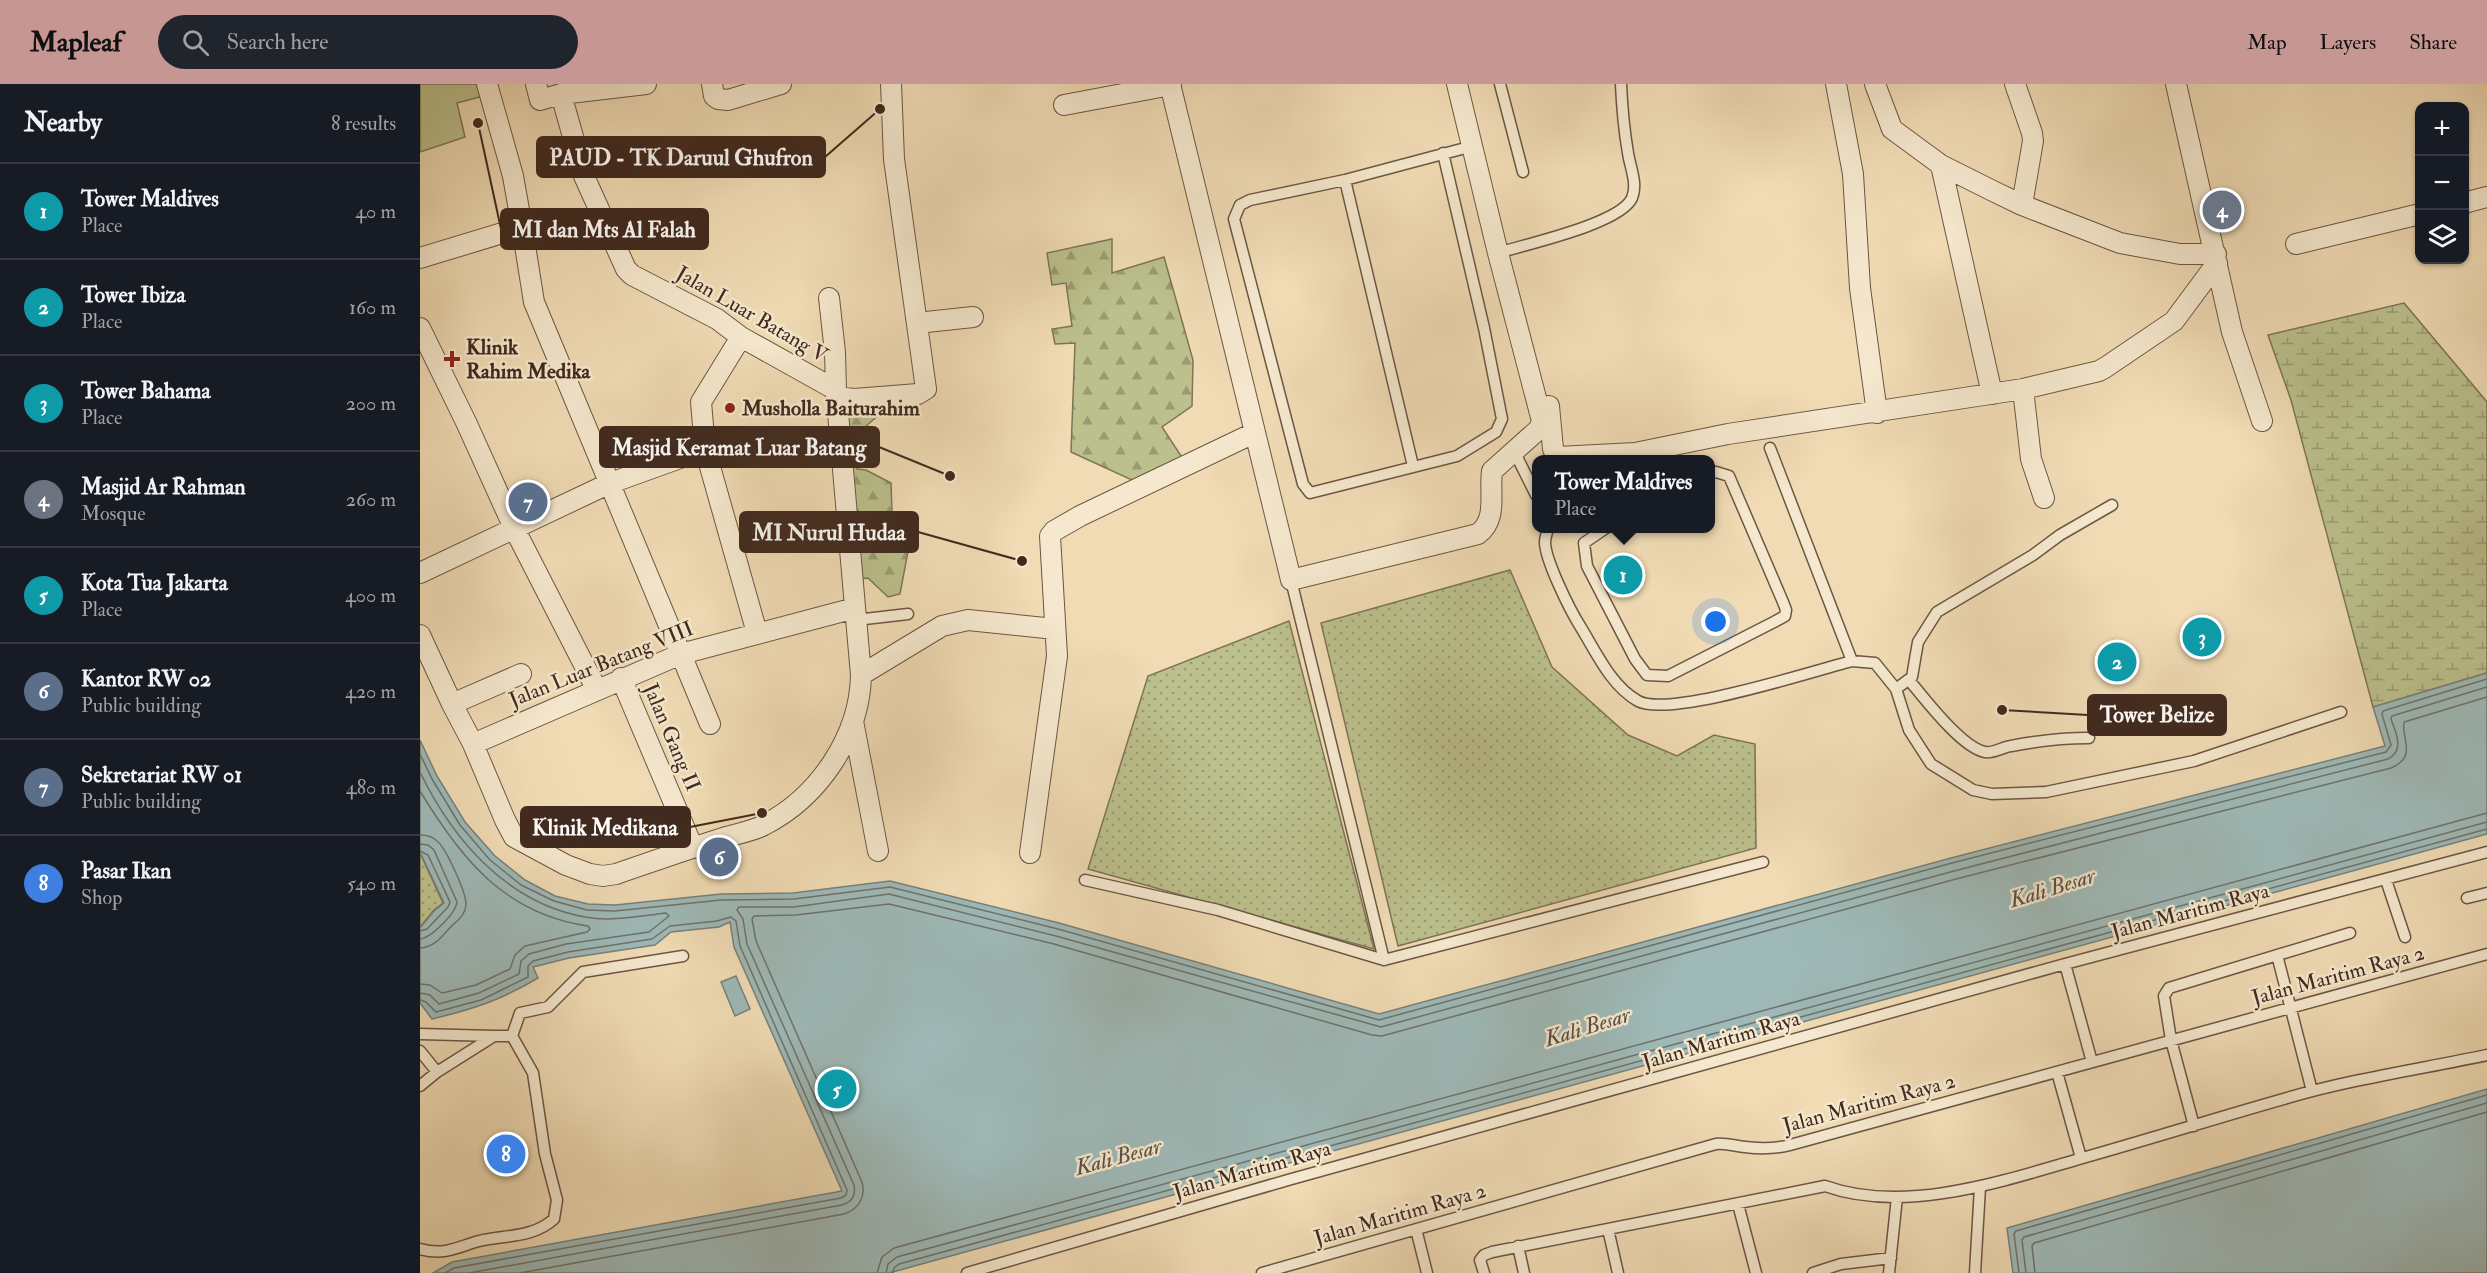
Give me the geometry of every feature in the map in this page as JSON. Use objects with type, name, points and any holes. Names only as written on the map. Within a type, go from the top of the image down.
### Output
[{"type":"street","points":[[487,84],[513,176],[534,302],[710,724]]},
{"type":"street","points":[[536,84],[540,100],[561,94],[646,84]]},
{"type":"street","points":[[712,84],[714,96],[728,100],[781,84]]},
{"type":"street","name":"Jalan Luar Batang V","points":[[561,94],[584,176],[626,269],[632,275],[717,319],[741,337],[836,393],[854,399],[923,392],[926,385],[894,159],[891,84]]},
{"type":"street","points":[[1064,105],[1170,85],[1291,580],[1478,534],[1487,527],[1491,516],[1492,471],[1539,429],[1542,421],[1457,84]]},
{"type":"street","points":[[1836,84],[1853,174],[1860,288],[1877,413]]},
{"type":"street","points":[[1875,84],[1892,129],[1941,165],[2022,205],[2120,243],[2216,259]]},
{"type":"street","points":[[2014,84],[2032,132],[2033,141],[2022,205]]},
{"type":"street","points":[[2176,84],[2232,332],[2262,421]]},
{"type":"street","points":[[1941,165],[1992,394]]},
{"type":"street","points":[[2469,203],[2487,198]]},
{"type":"street","points":[[2296,244],[2415,215]]},
{"type":"street","points":[[420,258],[522,226]]},
{"type":"street","points":[[1596,455],[1635,453],[1728,434],[2023,389],[2099,371],[2174,321],[2216,259]]},
{"type":"street","points":[[420,636],[473,744],[514,837],[566,866],[590,874],[603,876],[616,874],[763,825],[800,801],[820,781],[839,752],[853,722],[861,695],[829,298]]},
{"type":"street","points":[[917,323],[973,317]]},
{"type":"street","points":[[420,328],[514,528],[597,690]]},
{"type":"street","points":[[741,337],[701,402],[705,449],[757,633]]},
{"type":"street","points":[[2023,389],[2031,459],[2044,498]]},
{"type":"street","points":[[1535,391],[1547,401],[1551,410],[1553,448],[1557,455]]},
{"type":"street","points":[[1030,853],[1057,656],[1050,536],[1054,531],[1080,516],[1254,433]]},
{"type":"street","points":[[420,573],[608,484],[705,449]]},
{"type":"street","name":"Jalan Luar Batang VIII","points":[[473,744],[621,678],[681,654],[757,633],[855,614]]},
{"type":"street","points":[[861,675],[942,626],[968,620],[1055,629]]},
{"type":"street","points":[[452,704],[521,674]]},
{"type":"street","name":"Jalan Gang II","points":[[621,678],[693,848]]},
{"type":"street","points":[[853,722],[878,851]]},
{"type":"lane","points":[[1500,84],[1523,172]]},
{"type":"lane","points":[[1498,253],[1604,220],[1623,210],[1632,198],[1634,182],[1628,152],[1621,84]]},
{"type":"lane","points":[[1443,153],[1484,328],[1502,419],[1496,432],[1457,456],[1310,493],[1303,484],[1234,219],[1240,205],[1250,200],[1346,180],[1443,153],[1473,146]]},
{"type":"lane","points":[[1346,180],[1413,466]]},
{"type":"lane","points":[[1542,421],[1550,455]]},
{"type":"lane","points":[[1770,448],[1852,661]]},
{"type":"lane","points":[[1514,451],[1532,487]]},
{"type":"lane","points":[[1599,533],[1584,543],[1587,566],[1635,659],[1647,675],[1668,676],[1774,622],[1785,616],[1786,610],[1783,602],[1729,476],[1715,472]]},
{"type":"lane","points":[[1896,689],[1912,677],[1918,642],[1937,612],[2112,505]]},
{"type":"lane","points":[[1547,533],[1545,543],[1559,586],[1575,618],[1616,683],[1639,702],[1658,706],[1690,703],[1852,661],[1875,663],[1896,689],[1909,730],[1931,764],[1973,790],[1992,794],[2046,792],[2194,761],[2341,712]]},
{"type":"lane","points":[[1291,580],[1384,960]]},
{"type":"lane","points":[[855,614],[908,614]]},
{"type":"lane","points":[[1909,680],[1935,713],[1973,747],[1986,753],[2007,747],[2062,738],[2089,738]]},
{"type":"lane","name":"Jalan Maritim Raya","points":[[967,1273],[1288,1180],[2065,964],[2487,852]]},
{"type":"lane","points":[[1085,880],[1218,910],[1384,960],[1763,862]]},
{"type":"lane","points":[[2386,880],[2405,937]]},
{"type":"lane","points":[[2467,898],[2487,893]]},
{"type":"lane","points":[[2194,1126],[2171,1040],[2164,996],[2169,988],[2350,933]]},
{"type":"lane","name":"Jalan Maritim Raya 2","points":[[1262,1273],[1276,1271],[1716,1144],[1729,1143],[1742,1147],[1771,1149],[1790,1145],[2487,954]]},
{"type":"lane","points":[[2277,955],[2312,1091]]},
{"type":"lane","points":[[420,1249],[429,1252],[453,1251],[478,1242],[525,1234],[544,1228],[554,1219],[556,1200],[545,1154],[533,1073],[513,1036],[520,1013],[548,1007],[583,972],[683,956]]},
{"type":"lane","points":[[2065,964],[2092,1062]]},
{"type":"lane","points":[[420,1034],[513,1036]]},
{"type":"lane","points":[[420,1086],[437,1072],[494,1036]]},
{"type":"lane","points":[[420,1051],[437,1072]]},
{"type":"lane","points":[[1484,1273],[1480,1260],[1484,1255],[1518,1246],[1825,1186],[1849,1195],[1897,1197],[1980,1187],[2312,1091],[2487,1055]]},
{"type":"lane","points":[[2056,1072],[2081,1158]]},
{"type":"lane","points":[[1975,1273],[1980,1187]]},
{"type":"lane","points":[[1889,1273],[1897,1197]]},
{"type":"lane","points":[[1737,1204],[1756,1273]]},
{"type":"lane","points":[[1416,1229],[1427,1273]]},
{"type":"lane","points":[[1608,1229],[1618,1273]]},
{"type":"lane","points":[[1518,1246],[1524,1273]]},
{"type":"lane","points":[[1813,1273],[1841,1264],[1890,1258]]},
{"type":"green space","points":[[420,84],[489,84],[491,94],[457,103],[465,137],[420,152]]},
{"type":"green space","points":[[1112,239],[1112,273],[1164,257],[1193,360],[1192,406],[1162,427],[1183,459],[1134,481],[1071,452],[1075,343],[1055,344],[1052,329],[1072,326],[1066,283],[1052,285],[1047,253]]},
{"type":"green space","points":[[2404,303],[2487,402],[2487,673],[2373,707],[2291,400],[2268,335]]},
{"type":"green space","points":[[889,406],[857,434],[857,469],[866,470],[891,483],[892,513],[913,525],[900,594],[888,597],[868,578],[858,579],[839,408]]},
{"type":"green space","points":[[1510,570],[1552,667],[1628,735],[1677,756],[1714,735],[1755,744],[1756,848],[1398,946],[1321,623]]},
{"type":"green space","points":[[1289,621],[1374,949],[1088,869],[1148,676]]},
{"type":"green space","points":[[420,853],[443,903],[420,927]]},
{"type":"water","name":"Kali Besar","points":[[2487,673],[2487,834],[889,1273],[433,1273],[452,1262],[842,1191],[734,947],[730,922],[719,927],[671,932],[655,945],[569,958],[533,967],[538,978],[512,992],[474,1007],[432,1019],[420,1003],[420,928],[444,903],[420,852],[420,740],[437,776],[465,822],[495,856],[525,880],[555,896],[588,904],[615,905],[721,894],[793,893],[890,881],[1059,923],[1379,1014],[1951,858],[2385,746],[2373,707]]},
{"type":"water","points":[[736,976],[750,1009],[735,1016],[721,982]]},
{"type":"water","points":[[2487,1089],[2487,1273],[2013,1273],[2007,1228]]},
{"type":"place","name":"PAUD - TK Daruul Ghufron","points":[[880,109]]},
{"type":"place","name":"MI dan Mts Al Falah","points":[[478,123]]},
{"type":"place","name":"Masjid Ar Rahman","points":[[2222,210]]},
{"type":"place","name":"Klinik Rahim Medika","points":[[452,359]]},
{"type":"place","name":"Musholla Baiturahim","points":[[730,408]]},
{"type":"place","name":"Masjid Keramat Luar Batang","points":[[950,476]]},
{"type":"place","name":"Sekretariat RW 01","points":[[528,502]]},
{"type":"place","name":"MI Nurul Hudaa","points":[[1022,561]]},
{"type":"place","name":"Tower Maldives","points":[[1623,575]]},
{"type":"place","name":"Tower Bahama","points":[[2202,637]]},
{"type":"place","name":"Tower Ibiza","points":[[2117,662]]},
{"type":"place","name":"Tower Belize","points":[[2002,710]]},
{"type":"place","name":"Klinik Medikana","points":[[762,813]]},
{"type":"place","name":"Kantor RW 02","points":[[719,857]]},
{"type":"place","name":"Kota Tua Jakarta","points":[[837,1089]]},
{"type":"place","name":"Pasar Ikan","points":[[506,1154]]}]
